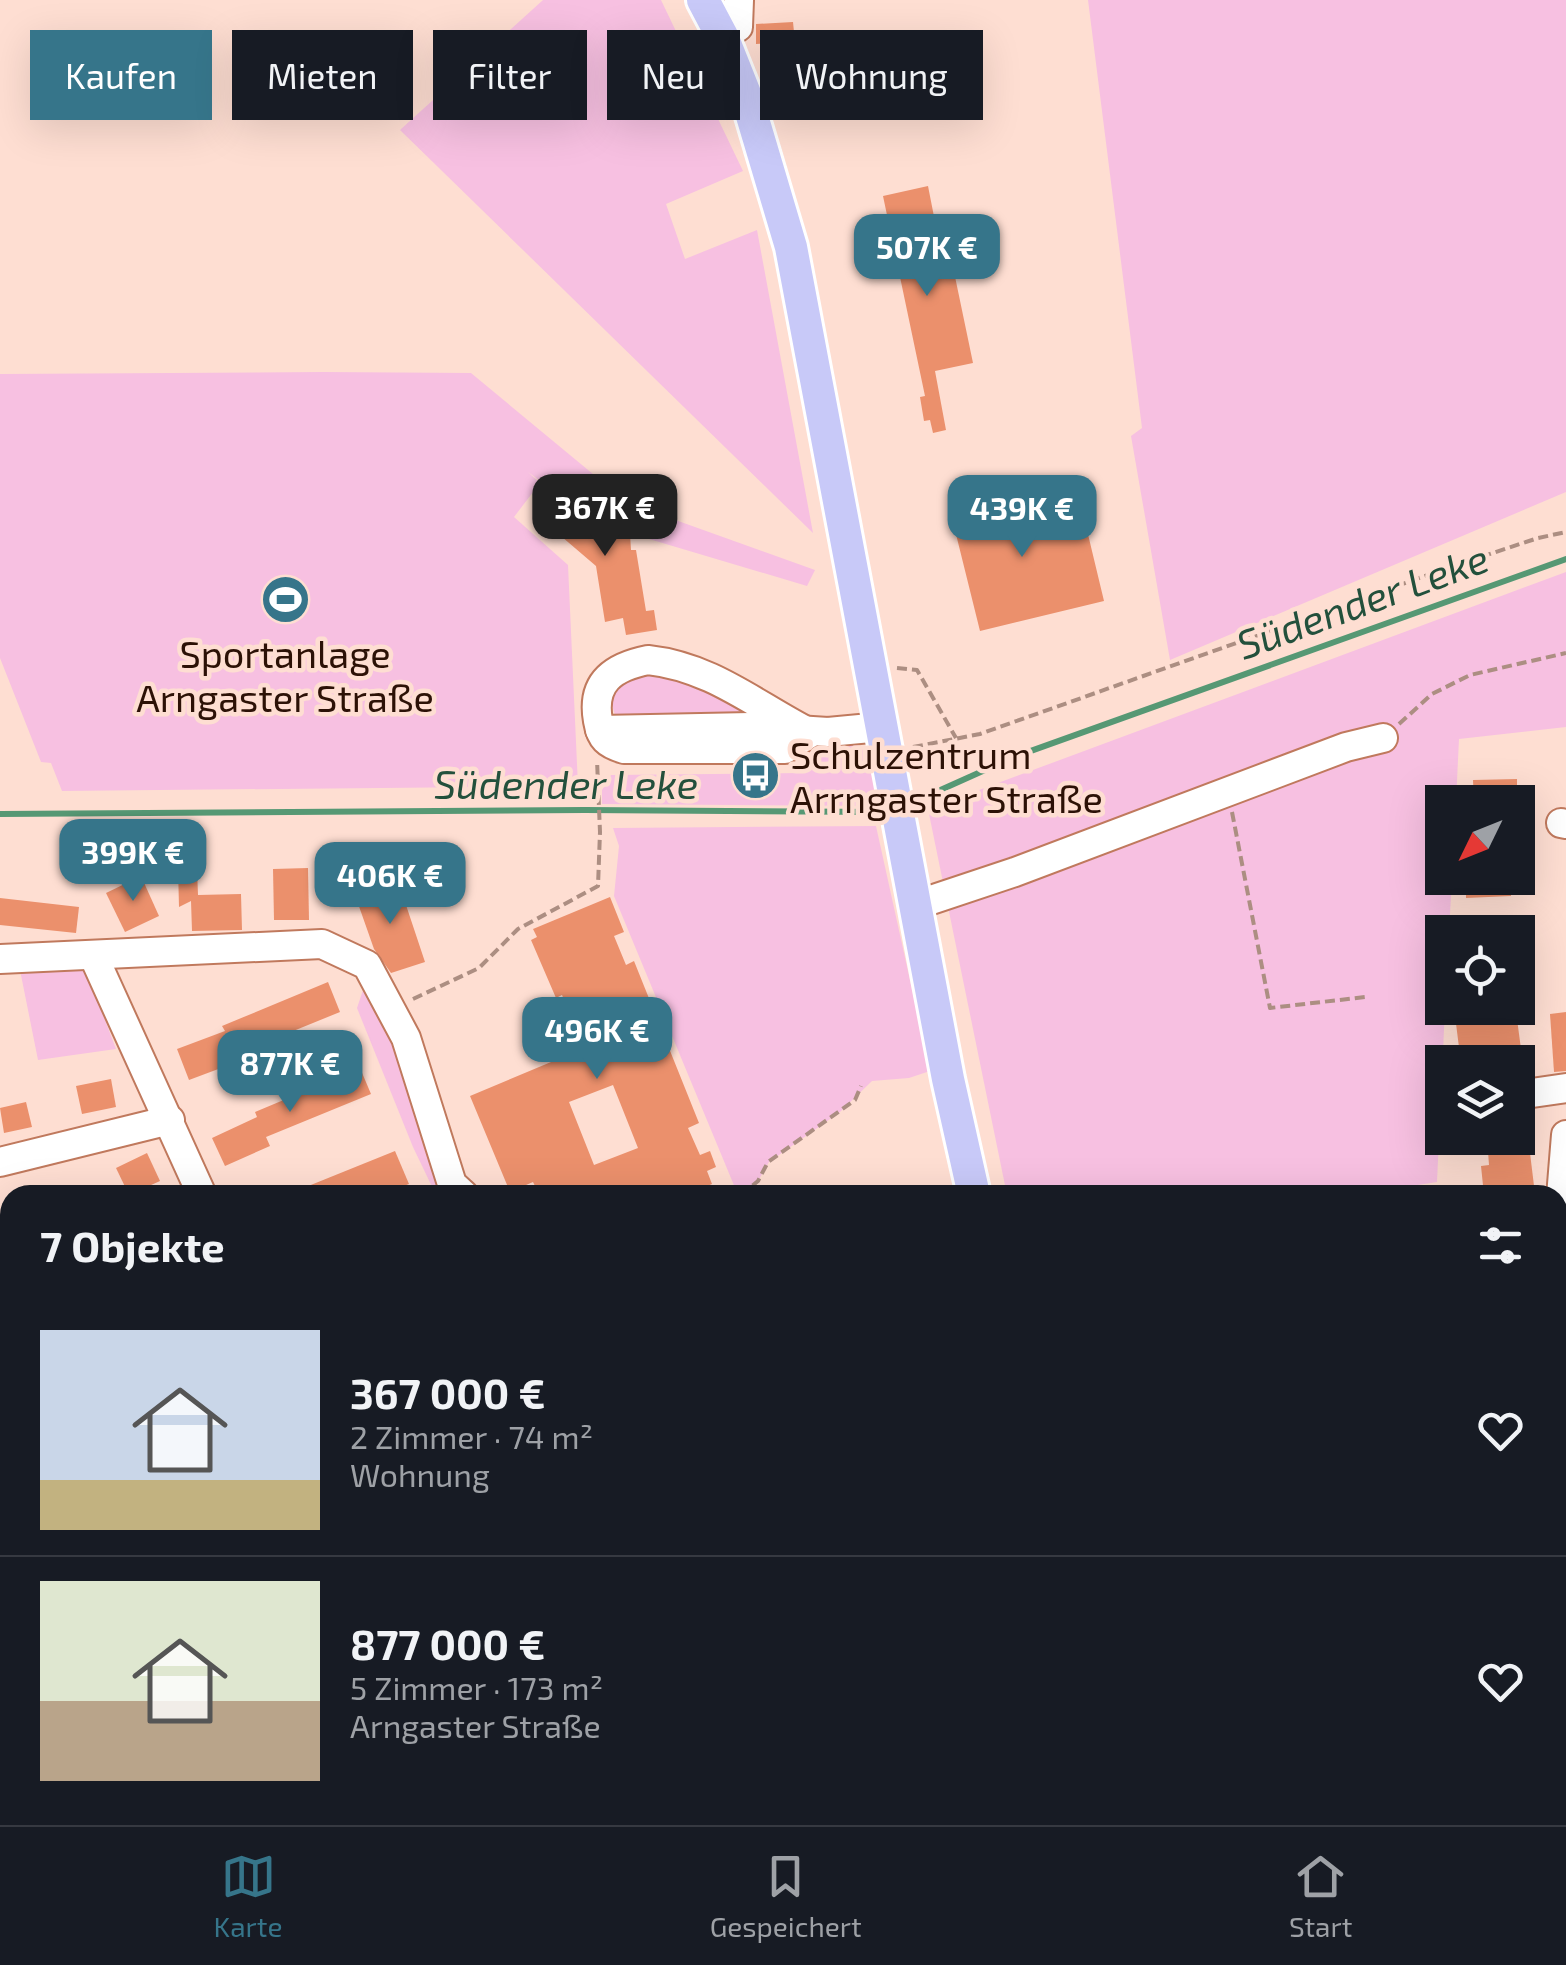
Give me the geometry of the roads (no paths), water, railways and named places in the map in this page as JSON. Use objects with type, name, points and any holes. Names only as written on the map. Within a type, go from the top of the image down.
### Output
[{"type":"main road","points":[[702,0],[719,30]]},
{"type":"main road","points":[[740,85],[763,148],[791,247],[892,738],[895,786],[916,905],[972,1185]]},
{"type":"street","points":[[733,30],[738,27],[739,0]]},
{"type":"street","points":[[810,732],[733,687],[692,669],[648,660],[625,665],[607,678],[596,696],[600,730],[751,728],[892,738]]},
{"type":"street","points":[[916,905],[1346,747],[1383,738]]},
{"type":"street","points":[[0,959],[322,944],[367,964],[406,1038],[453,1185]]},
{"type":"street","points":[[93,955],[198,1185]]},
{"type":"street","points":[[1535,1093],[1566,1088]]},
{"type":"street","points":[[0,1162],[170,1120]]},
{"type":"street","points":[[1562,1185],[1566,1136]]},
{"type":"waterway","name":"Südender Leke","points":[[907,805],[1014,757],[1566,559]]},
{"type":"waterway","name":"Südender Leke","points":[[0,814],[886,812]]},
{"type":"place","name":"Sportanlage Arngaster Straße","points":[[285,599]]},
{"type":"place","name":"Schulzentrum Arrngaster Straße","points":[[755,776]]}]
